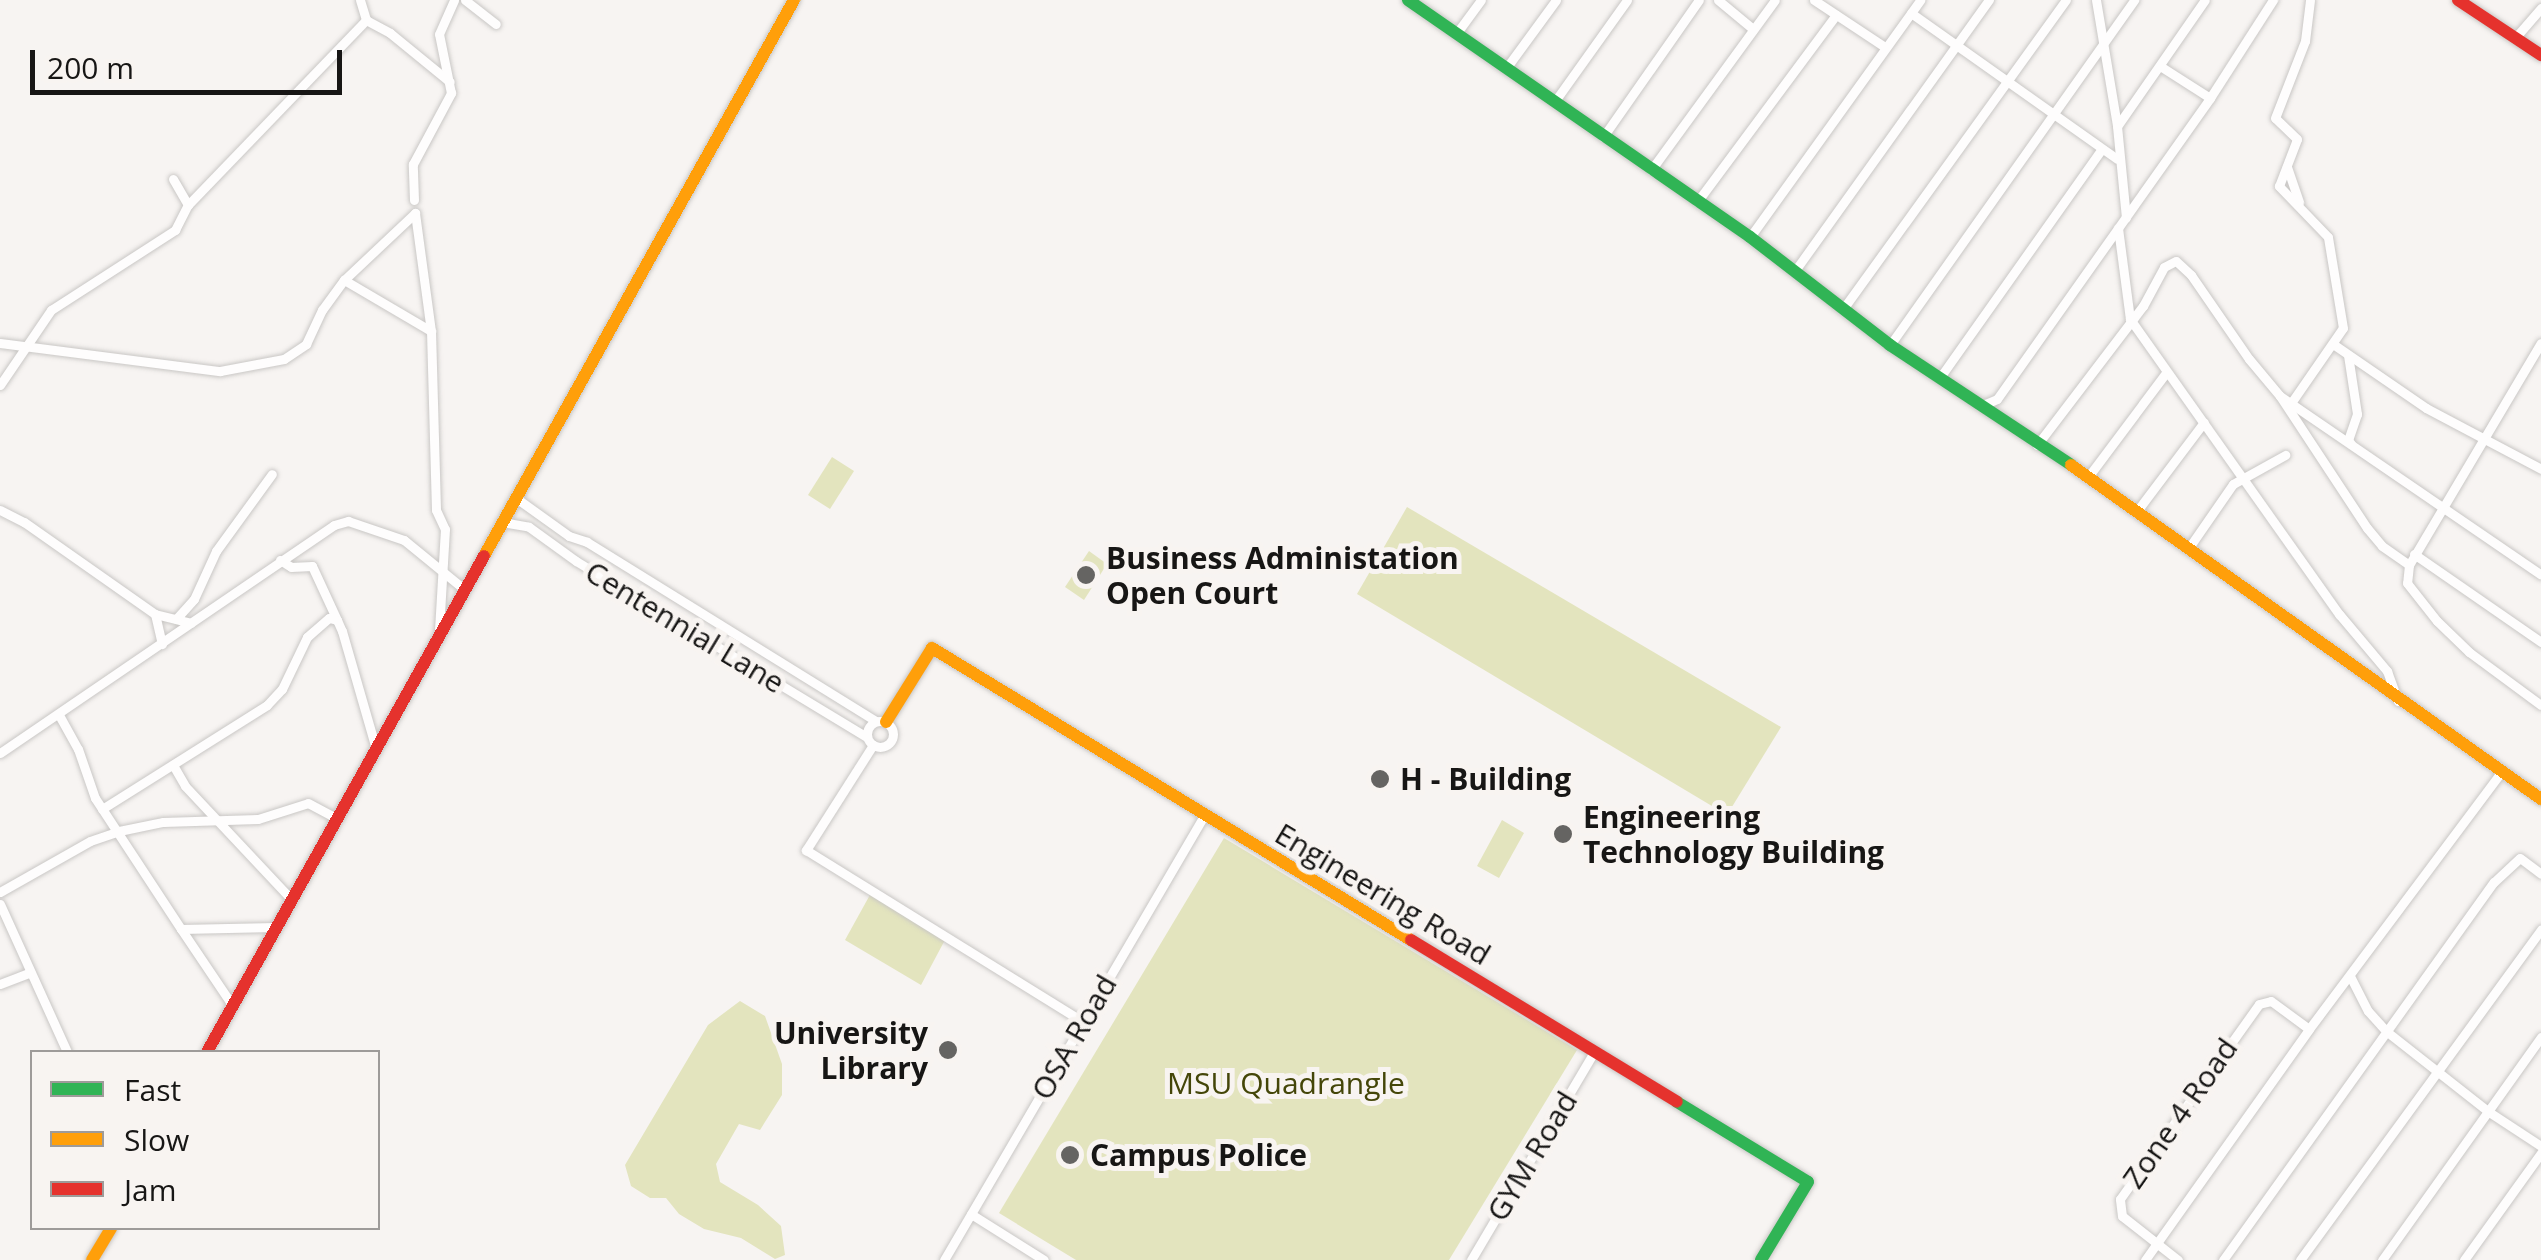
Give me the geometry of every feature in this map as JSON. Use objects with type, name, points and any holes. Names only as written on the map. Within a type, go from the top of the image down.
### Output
[{"type":"street","points":[[360,0],[366,20],[390,33],[452,84]]},
{"type":"street","points":[[414,200],[413,164],[452,84],[439,34],[454,0]]},
{"type":"street","points":[[464,0],[496,24]]},
{"type":"street","points":[[208,1050],[794,0]]},
{"type":"street","points":[[1408,0],[1750,236],[1890,346],[1941,376],[2088,477],[2541,799]]},
{"type":"street","points":[[1456,34],[1481,0]]},
{"type":"street","points":[[1507,67],[1556,0]]},
{"type":"street","points":[[1555,101],[1627,0]]},
{"type":"street","points":[[1602,137],[1699,0]]},
{"type":"street","points":[[1718,0],[1753,30]]},
{"type":"street","points":[[1650,170],[1775,0]]},
{"type":"street","points":[[1814,0],[1885,47]]},
{"type":"street","points":[[1750,236],[1920,0]]},
{"type":"street","points":[[1794,272],[1989,0]]},
{"type":"street","points":[[1842,309],[2066,0]]},
{"type":"street","points":[[2096,0],[2117,126],[2126,218]]},
{"type":"street","points":[[1890,346],[2134,0]]},
{"type":"street","points":[[2117,126],[2205,0]]},
{"type":"street","points":[[1997,416],[1998,400],[2210,98],[2273,0]]},
{"type":"street","points":[[2310,0],[2305,41],[2275,118],[2297,139],[2287,167],[2300,204],[2330,244],[2357,414],[2348,440],[2357,450]]},
{"type":"street","points":[[2458,0],[2541,55]]},
{"type":"street","points":[[2515,38],[2541,8]]},
{"type":"street","points":[[1910,14],[2010,80],[2118,159]]},
{"type":"street","points":[[1697,202],[1836,15]]},
{"type":"street","points":[[0,384],[52,310],[175,230],[188,205],[366,20]]},
{"type":"street","points":[[2160,66],[2210,98]]},
{"type":"street","points":[[1941,376],[2102,149]]},
{"type":"street","points":[[173,179],[188,205]]},
{"type":"street","points":[[0,342],[188,368],[248,369],[296,354],[344,280],[415,213],[431,331],[436,510],[445,529],[439,635]]},
{"type":"street","points":[[2118,228],[2130,319],[2165,374],[2204,422],[2339,614],[2388,670],[2398,701]]},
{"type":"street","points":[[2037,445],[2143,306],[2167,263],[2179,262],[2280,396],[2368,528],[2382,546],[2409,565]]},
{"type":"street","points":[[344,280],[431,331]]},
{"type":"street","points":[[2291,404],[2343,328]]},
{"type":"street","points":[[2333,344],[2426,408],[2541,469]]},
{"type":"street","points":[[2541,344],[2414,554],[2407,583],[2446,631],[2541,705]]},
{"type":"street","points":[[2088,477],[2165,374]]},
{"type":"street","points":[[2280,396],[2541,575]]},
{"type":"street","points":[[1983,405],[1998,400]]},
{"type":"street","points":[[2136,511],[2204,422]]},
{"type":"street","points":[[2188,549],[2228,490],[2285,454]]},
{"type":"street","points":[[176,620],[194,599],[216,551],[272,474]]},
{"type":"street","name":"Centennial Lane","points":[[516,498],[536,516],[587,542],[881,722]]},
{"type":"street","points":[[2,515],[24,522],[156,614],[190,623]]},
{"type":"street","points":[[529,527],[536,516]]},
{"type":"street","points":[[0,754],[322,531],[348,521],[404,540],[445,569],[465,590]]},
{"type":"street","name":"Centennial Lane","points":[[502,522],[529,527],[576,561],[870,741]]},
{"type":"street","points":[[548,539],[556,528]]},
{"type":"street","points":[[576,561],[587,542]]},
{"type":"street","points":[[2414,554],[2541,642]]},
{"type":"street","points":[[2528,566],[2541,556]]},
{"type":"street","points":[[280,560],[291,567],[312,566],[337,620],[376,751]]},
{"type":"street","points":[[631,595],[642,576]]},
{"type":"street","points":[[156,614],[162,644]]},
{"type":"street","points":[[102,809],[267,706],[282,689],[316,626],[329,618],[337,620]]},
{"type":"street","points":[[710,644],[722,626]]},
{"type":"street","name":"Engineering Road","points":[[881,722],[932,648],[1808,1182],[1761,1260]]},
{"type":"street","points":[[783,688],[794,670]]},
{"type":"street","points":[[59,715],[102,809],[232,1006]]},
{"type":"street","points":[[870,741],[884,747],[892,738],[881,722],[869,726],[870,741],[806,850],[1084,1022]]},
{"type":"street","points":[[173,765],[185,786],[292,900]]},
{"type":"street","points":[[2145,1260],[2308,1029],[2502,772]]},
{"type":"street","points":[[0,892],[119,830],[162,822],[258,819],[308,804],[338,819]]},
{"type":"street","name":"OSA Road","points":[[944,1260],[1205,814]]},
{"type":"street","points":[[2223,1260],[2486,892],[2516,860],[2526,860],[2541,874]]},
{"type":"street","points":[[0,904],[66,1050]]},
{"type":"street","points":[[181,929],[276,928]]},
{"type":"street","points":[[2300,1260],[2541,929]]},
{"type":"street","points":[[0,984],[28,972]]},
{"type":"street","points":[[2350,976],[2368,1012],[2386,1031],[2541,1149],[2464,1260]]},
{"type":"street","name":"Zone 4 Road","points":[[2178,1260],[2122,1216],[2118,1205],[2176,1117],[2264,1000],[2308,1029]]},
{"type":"street","points":[[2382,1260],[2541,1037]]},
{"type":"street","name":"GYM Road","points":[[1470,1260],[1594,1052]]},
{"type":"street","points":[[971,1214],[1044,1260]]},
{"type":"street","points":[[92,1260],[110,1230]]},
{"type":"green space","points":[[832,457],[854,471],[830,509],[808,495]]},
{"type":"green space","points":[[1407,507],[1781,727],[1727,815],[1357,594]]},
{"type":"green space","name":"Business Administation Open Court","points":[[1089,551],[1107,564],[1084,600],[1065,587]]},
{"type":"green space","points":[[1502,820],[1524,833],[1499,878],[1477,866]]},
{"type":"green space","name":"MSU Quadrangle","points":[[1224,838],[1577,1050],[1449,1260],[1076,1260],[999,1213]]},
{"type":"green space","points":[[871,893],[946,938],[921,985],[845,940]]},
{"type":"green space","points":[[740,1001],[765,1016],[782,1064],[782,1095],[760,1130],[739,1124],[716,1164],[720,1182],[758,1205],[781,1226],[785,1255],[775,1259],[741,1238],[704,1229],[679,1214],[666,1198],[650,1198],[631,1186],[625,1165],[708,1025]]},
{"type":"traffic: fast","points":[[1408,0],[1750,237],[1890,345],[2071,465]]},
{"type":"traffic: fast","points":[[1677,1102],[1808,1182],[1761,1260]]},
{"type":"traffic: slow","points":[[484,556],[794,0]]},
{"type":"traffic: slow","points":[[2071,465],[2541,799]]},
{"type":"traffic: slow","points":[[886,722],[932,648],[1411,940]]},
{"type":"traffic: slow","points":[[92,1260],[110,1230]]},
{"type":"traffic: jam","points":[[2458,0],[2541,55]]},
{"type":"traffic: jam","points":[[208,1050],[484,556]]},
{"type":"traffic: jam","points":[[1411,940],[1677,1102]]},
{"type":"place","name":"Business Administation Open Court","points":[[1086,575]]},
{"type":"place","name":"H - Building","points":[[1380,779]]},
{"type":"place","name":"Engineering Technology Building","points":[[1563,834]]},
{"type":"place","name":"University Library","points":[[948,1050]]},
{"type":"place","name":"Campus Police","points":[[1070,1155]]}]
